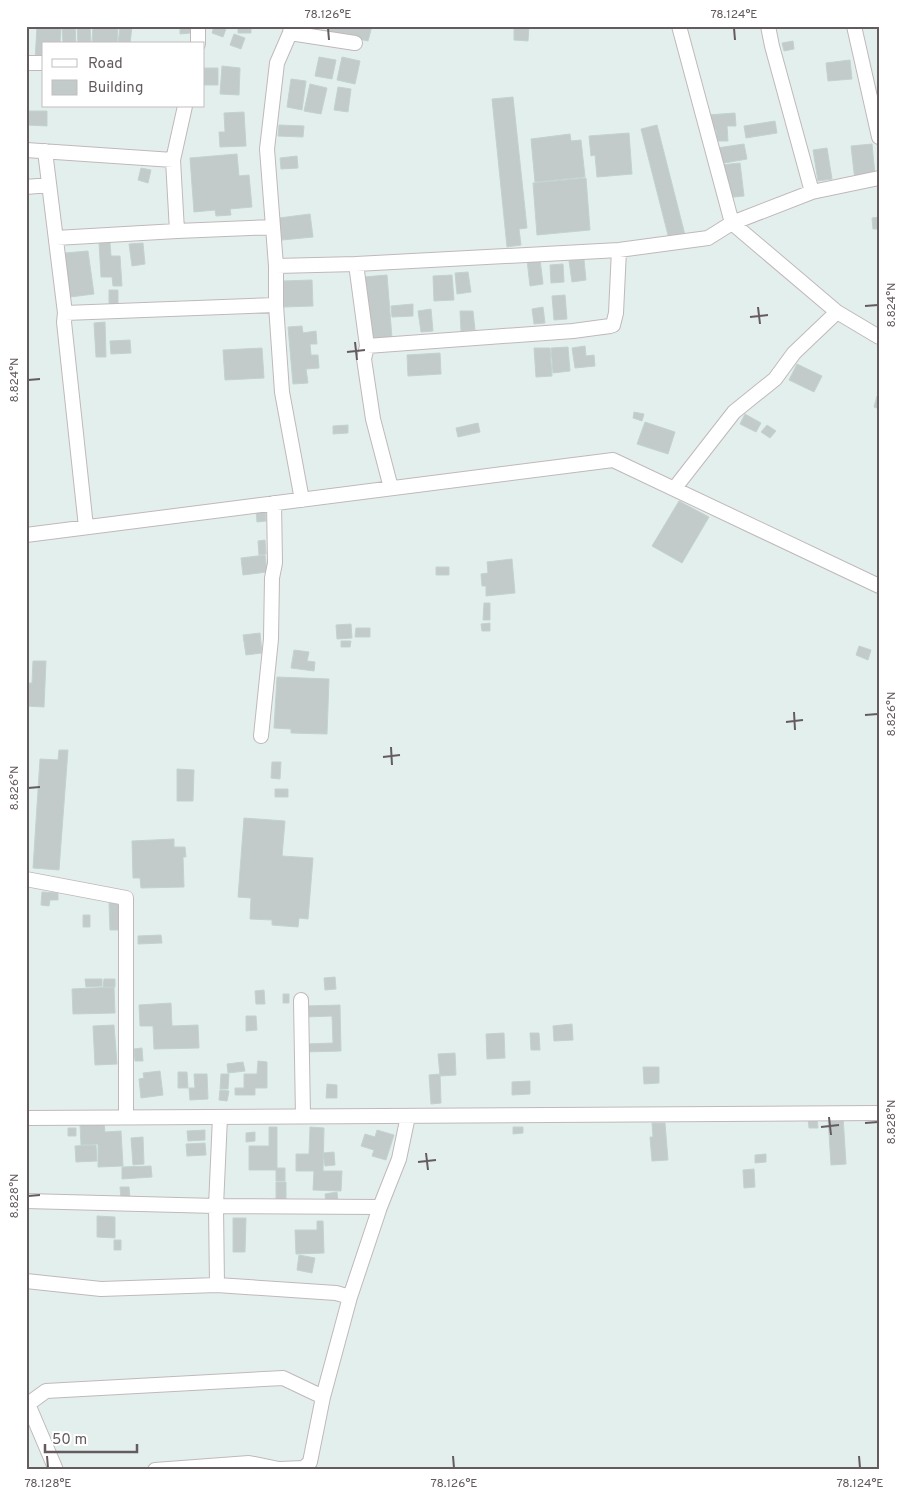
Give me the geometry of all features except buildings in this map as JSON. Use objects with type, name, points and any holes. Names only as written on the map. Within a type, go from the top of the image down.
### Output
[{"type":"street","points":[[198,26],[198,42]]},
{"type":"street","points":[[678,26],[732,223],[837,312],[879,337]]},
{"type":"street","points":[[768,26],[812,192]]},
{"type":"street","points":[[854,26],[879,137]]},
{"type":"street","points":[[302,500],[282,392],[276,305],[276,266],[267,149],[277,63],[291,30],[356,44]]},
{"type":"street","points":[[26,63],[42,63]]},
{"type":"street","points":[[177,231],[173,160],[185,108]]},
{"type":"street","points":[[26,150],[173,160]]},
{"type":"street","points":[[44,151],[66,313],[64,322],[86,527]]},
{"type":"street","points":[[276,266],[356,264],[619,250],[708,238],[732,223],[812,192],[879,178]]},
{"type":"street","points":[[26,187],[49,185]]},
{"type":"street","points":[[56,238],[273,227]]},
{"type":"street","points":[[367,346],[555,332],[613,325],[616,313],[619,250]]},
{"type":"street","points":[[356,264],[367,346],[364,359],[373,418],[391,488]]},
{"type":"street","points":[[66,313],[276,305]]},
{"type":"street","points":[[674,489],[734,412],[775,379],[794,354],[837,312]]},
{"type":"street","points":[[26,535],[613,460],[879,586]]},
{"type":"street","points":[[261,736],[271,640],[272,578],[275,564],[274,503]]},
{"type":"street","points":[[26,879],[126,898],[126,1117]]},
{"type":"street","points":[[301,1000],[303,1116]]},
{"type":"street","points":[[26,1118],[879,1112]]},
{"type":"street","points":[[156,1470],[249,1463],[279,1469],[304,1468],[310,1462],[324,1397],[350,1297],[380,1207],[399,1159],[408,1116]]},
{"type":"street","points":[[217,1285],[216,1206],[220,1117]]},
{"type":"street","points":[[26,1201],[216,1206],[380,1207]]},
{"type":"street","points":[[26,1281],[101,1289],[217,1285],[336,1293],[350,1297]]},
{"type":"street","points":[[56,1470],[28,1404],[46,1391],[283,1378],[324,1397]]}]
